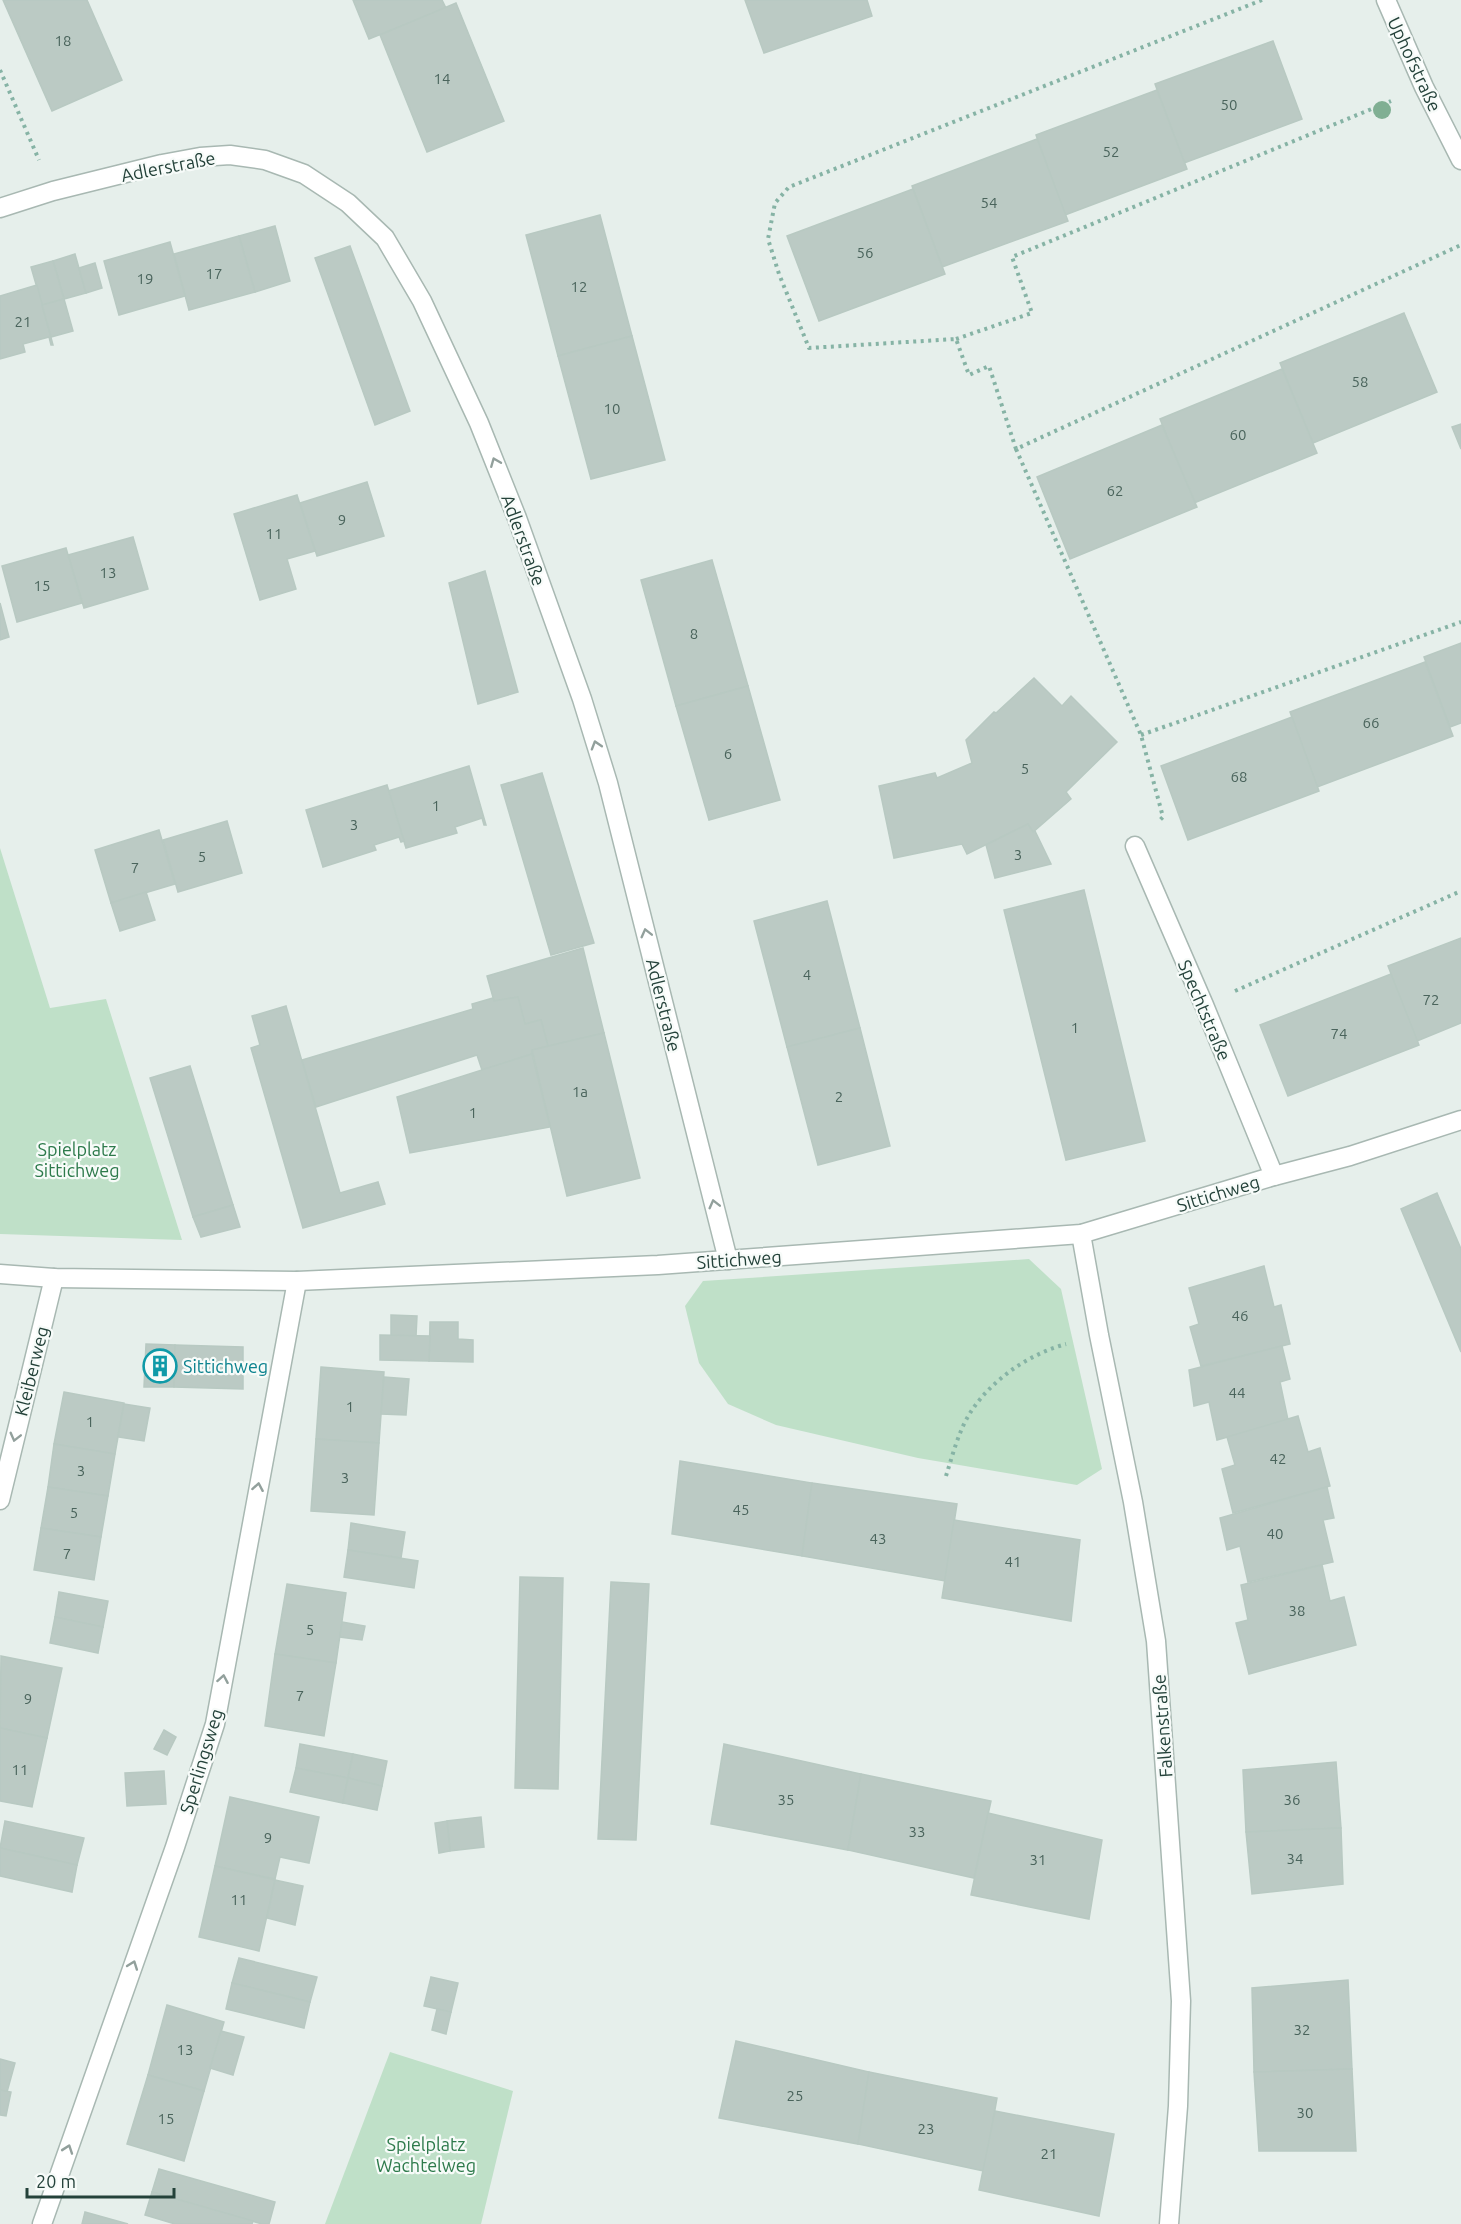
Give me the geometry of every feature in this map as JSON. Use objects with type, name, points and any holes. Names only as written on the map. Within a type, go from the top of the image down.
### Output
[{"type":"street","name":"Uphofstraße","points":[[1386,0],[1424,87],[1461,160]]},
{"type":"street","name":"Adlerstraße","points":[[0,208],[53,191],[162,164],[200,157],[238,156],[265,160],[304,174],[348,203],[385,238],[422,301],[479,423],[517,518],[582,699],[608,783],[728,1260]]},
{"type":"street","name":"Spechtstraße","points":[[1135,846],[1204,1005],[1274,1176]]},
{"type":"street","name":"Sittichweg","points":[[0,1274],[54,1278],[297,1281],[647,1266],[1082,1234],[1274,1176],[1350,1156],[1461,1120]]},
{"type":"street","name":"Falkenstraße","points":[[1082,1234],[1099,1335],[1133,1502],[1156,1641],[1181,2001],[1178,2106],[1169,2224]]},
{"type":"street","name":"Kleiberweg","points":[[0,1500],[54,1278]]},
{"type":"street","name":"Sperlingsweg","points":[[42,2224],[175,1847],[215,1724],[297,1281]]},
{"type":"path","points":[[1262,0],[789,187],[775,203],[768,239],[779,274],[809,348],[956,339],[1032,313],[1012,257],[1424,87]]},
{"type":"path","points":[[0,70],[53,191]]},
{"type":"path","points":[[1016,449],[1461,246]]},
{"type":"path","points":[[956,339],[969,375],[989,366],[1016,449],[1142,735],[1163,817],[1135,846]]},
{"type":"path","points":[[1142,735],[1461,622]]},
{"type":"path","points":[[1204,1005],[1461,891]]},
{"type":"path","points":[[946,1476],[957,1442],[971,1411],[994,1384],[1021,1364],[1059,1346],[1099,1335]]},
{"type":"green space","name":"Spielplatz Sittichweg","points":[[0,848],[50,1008],[106,999],[182,1240],[0,1234]]},
{"type":"green space","points":[[1029,1259],[1061,1289],[1102,1469],[1077,1485],[918,1458],[776,1425],[728,1404],[699,1363],[685,1306],[703,1281]]},
{"type":"green space","name":"Spielplatz Wachtelweg","points":[[390,2052],[513,2091],[481,2224],[325,2224]]},
{"type":"building","points":[[3,0],[87,0],[122,80],[52,111]]},
{"type":"building","points":[[353,0],[442,0],[446,8],[369,39]]},
{"type":"building","points":[[745,0],[867,0],[872,16],[764,53]]},
{"type":"building","points":[[456,3],[504,121],[427,152],[380,35]]},
{"type":"building","points":[[1273,41],[1302,119],[1184,163],[1155,84]]},
{"type":"building","points":[[1157,90],[1187,169],[1065,215],[1036,135]]},
{"type":"building","points":[[1037,139],[1068,221],[942,267],[912,186]]},
{"type":"building","points":[[913,189],[945,274],[819,321],[787,236]]},
{"type":"building","points":[[600,215],[632,336],[558,356],[526,235]]},
{"type":"building","points":[[275,226],[290,281],[255,292],[239,236]]},
{"type":"building","points":[[239,236],[255,292],[189,310],[174,254]]},
{"type":"building","points":[[170,242],[185,296],[119,315],[104,261]]},
{"type":"building","points":[[350,246],[410,411],[375,425],[315,258]]},
{"type":"building","points":[[75,254],[86,293],[64,299],[53,261]]},
{"type":"building","points":[[53,261],[64,299],[42,305],[31,267]]},
{"type":"building","points":[[95,263],[102,288],[86,293],[79,268]]},
{"type":"building","points":[[37,285],[53,345],[49,337],[23,344],[25,352],[0,359],[0,296]]},
{"type":"building","points":[[64,299],[73,331],[51,337],[42,305]]},
{"type":"building","points":[[1404,313],[1437,392],[1313,443],[1280,363]]},
{"type":"building","points":[[632,336],[665,460],[591,479],[558,356]]},
{"type":"building","points":[[1282,369],[1317,453],[1194,503],[1160,419]]},
{"type":"building","points":[[1461,424],[1461,449],[1452,427]]},
{"type":"building","points":[[1162,425],[1197,507],[1070,559],[1037,477]]},
{"type":"building","points":[[367,482],[384,536],[317,556],[300,503]]},
{"type":"building","points":[[297,495],[315,551],[287,559],[296,589],[260,600],[234,514]]},
{"type":"building","points":[[133,537],[148,589],[84,608],[68,555]]},
{"type":"building","points":[[66,548],[82,603],[17,622],[2,566]]},
{"type":"building","points":[[712,560],[748,686],[676,706],[641,580]]},
{"type":"building","points":[[485,571],[518,692],[478,704],[449,583]]},
{"type":"building","points":[[0,603],[9,637],[0,640]]},
{"type":"building","points":[[1461,643],[1461,723],[1450,727],[1424,657]]},
{"type":"building","points":[[1425,662],[1453,736],[1317,787],[1290,712]]},
{"type":"building","points":[[1034,678],[1062,706],[1071,696],[1117,742],[1066,792],[1071,799],[1033,832],[1028,824],[967,854],[962,844],[894,858],[879,786],[935,773],[937,778],[972,763],[966,740],[994,712],[996,713]]},
{"type":"building","points":[[748,686],[780,800],[709,820],[676,706]]},
{"type":"building","points":[[1292,717],[1319,791],[1188,840],[1161,766]]},
{"type":"building","points":[[469,766],[486,825],[482,818],[455,827],[457,833],[406,848],[388,791]]},
{"type":"building","points":[[542,773],[594,943],[551,955],[501,785]]},
{"type":"building","points":[[387,785],[404,841],[401,842],[399,837],[374,845],[376,850],[323,867],[306,810]]},
{"type":"building","points":[[227,821],[242,873],[178,892],[163,840]]},
{"type":"building","points":[[1028,824],[1033,832],[1035,831],[1051,864],[995,878],[986,845]]},
{"type":"building","points":[[159,830],[175,884],[111,903],[95,850]]},
{"type":"building","points":[[1084,890],[1145,1141],[1066,1160],[1004,910]]},
{"type":"building","points":[[146,892],[155,920],[120,931],[111,903]]},
{"type":"building","points":[[827,901],[860,1028],[787,1047],[754,921]]},
{"type":"building","points":[[1461,938],[1461,1023],[1417,1041],[1388,966]]},
{"type":"building","points":[[583,948],[604,1033],[548,1046],[541,1020],[525,1024],[518,997],[494,1001],[487,976]]},
{"type":"building","points":[[1391,974],[1419,1045],[1288,1096],[1260,1025]]},
{"type":"building","points":[[518,997],[525,1024],[541,1020],[548,1046],[532,1050],[532,1054],[482,1070],[477,1055],[316,1107],[302,1060],[473,1009],[472,1004],[493,998],[494,1001]]},
{"type":"building","points":[[286,1006],[340,1193],[378,1182],[385,1204],[303,1228],[251,1048],[260,1045],[252,1016]]},
{"type":"building","points":[[860,1028],[890,1146],[818,1165],[787,1047]]},
{"type":"building","points":[[604,1033],[640,1178],[567,1196],[532,1050]]},
{"type":"building","points":[[532,1054],[550,1127],[410,1153],[397,1097]]},
{"type":"building","points":[[190,1066],[233,1205],[193,1217],[150,1078]]},
{"type":"building","points":[[1437,1193],[1461,1249],[1461,1352],[1401,1209]]},
{"type":"building","points":[[233,1205],[240,1227],[201,1237],[193,1217]]},
{"type":"building","points":[[1264,1266],[1274,1307],[1281,1305],[1290,1344],[1201,1366],[1190,1327],[1199,1324],[1189,1288]]},
{"type":"building","points":[[391,1315],[417,1316],[416,1336],[391,1336]]},
{"type":"building","points":[[430,1322],[458,1322],[458,1339],[473,1340],[473,1362],[429,1361]]},
{"type":"building","points":[[380,1335],[430,1336],[429,1361],[380,1360]]},
{"type":"building","name":"Sittichweg","points":[[146,1344],[175,1345],[174,1387],[144,1387]]},
{"type":"building","points":[[175,1345],[243,1347],[243,1389],[174,1387]]},
{"type":"building","points":[[1282,1346],[1290,1379],[1280,1382],[1288,1420],[1217,1440],[1209,1402],[1194,1406],[1189,1370]]},
{"type":"building","points":[[321,1367],[384,1372],[379,1443],[316,1439]]},
{"type":"building","points":[[384,1377],[409,1379],[406,1415],[381,1414]]},
{"type":"building","points":[[64,1392],[124,1403],[115,1454],[54,1444]]},
{"type":"building","points":[[124,1404],[150,1408],[144,1441],[118,1437]]},
{"type":"building","points":[[1298,1416],[1308,1452],[1320,1448],[1330,1486],[1233,1513],[1222,1469],[1235,1465],[1227,1437]]},
{"type":"building","points":[[316,1439],[379,1443],[374,1515],[311,1511]]},
{"type":"building","points":[[54,1444],[115,1454],[108,1496],[48,1487]]},
{"type":"building","points":[[680,1461],[812,1483],[802,1556],[672,1534]]},
{"type":"building","points":[[812,1483],[957,1504],[945,1581],[802,1556]]},
{"type":"building","points":[[48,1487],[108,1496],[101,1537],[41,1528]]},
{"type":"building","points":[[1327,1487],[1334,1518],[1323,1520],[1333,1562],[1248,1582],[1240,1546],[1227,1550],[1220,1518]]},
{"type":"building","points":[[954,1520],[1080,1540],[1071,1621],[942,1598]]},
{"type":"building","points":[[351,1523],[405,1532],[401,1558],[348,1550]]},
{"type":"building","points":[[41,1528],[101,1537],[94,1580],[34,1570]]},
{"type":"building","points":[[348,1550],[418,1561],[414,1588],[344,1577]]},
{"type":"building","points":[[1322,1565],[1330,1601],[1344,1597],[1356,1645],[1249,1674],[1236,1623],[1248,1620],[1241,1585]]},
{"type":"building","points":[[520,1577],[563,1578],[558,1789],[515,1788]]},
{"type":"building","points":[[611,1582],[649,1584],[636,1840],[598,1839]]},
{"type":"building","points":[[287,1584],[346,1593],[336,1663],[275,1654]]},
{"type":"building","points":[[59,1592],[108,1601],[103,1627],[55,1617]]},
{"type":"building","points":[[55,1617],[103,1627],[98,1653],[50,1643]]},
{"type":"building","points":[[342,1622],[365,1626],[362,1640],[340,1637]]},
{"type":"building","points":[[275,1654],[336,1663],[324,1736],[265,1726]]},
{"type":"building","points":[[1,1656],[62,1668],[47,1738],[0,1728]]},
{"type":"building","points":[[0,1728],[47,1738],[32,1807],[0,1801]]},
{"type":"building","points":[[164,1730],[176,1737],[167,1755],[154,1749]]},
{"type":"building","points":[[300,1744],[353,1754],[348,1778],[296,1768]]},
{"type":"building","points":[[724,1744],[861,1774],[848,1850],[711,1824]]},
{"type":"building","points":[[353,1754],[387,1761],[382,1786],[348,1778]]},
{"type":"building","points":[[1336,1762],[1341,1828],[1246,1832],[1243,1770]]},
{"type":"building","points":[[296,1768],[348,1778],[343,1803],[290,1792]]},
{"type":"building","points":[[164,1771],[166,1804],[127,1806],[125,1773]]},
{"type":"building","points":[[861,1774],[991,1801],[974,1878],[848,1850]]},
{"type":"building","points":[[348,1778],[382,1786],[377,1810],[343,1803]]},
{"type":"building","points":[[230,1797],[319,1817],[309,1863],[280,1857],[275,1879],[215,1866]]},
{"type":"building","points":[[988,1813],[1102,1840],[1089,1919],[971,1895]]},
{"type":"building","points":[[481,1817],[484,1847],[450,1851],[447,1821]]},
{"type":"building","points":[[5,1821],[84,1838],[77,1865],[0,1848]]},
{"type":"building","points":[[447,1821],[450,1851],[439,1853],[435,1823]]},
{"type":"building","points":[[1341,1828],[1343,1884],[1252,1894],[1246,1832]]},
{"type":"building","points":[[0,1848],[77,1865],[72,1892],[0,1876]]},
{"type":"building","points":[[215,1866],[275,1880],[259,1951],[199,1937]]},
{"type":"building","points":[[275,1880],[303,1886],[295,1925],[267,1918]]},
{"type":"building","points":[[239,1958],[317,1977],[310,2002],[232,1983]]},
{"type":"building","points":[[431,1977],[458,1983],[451,2012],[424,2006]]},
{"type":"building","points":[[1348,1980],[1352,2069],[1254,2072],[1252,1988]]},
{"type":"building","points":[[232,1983],[310,2002],[304,2028],[226,2009]]},
{"type":"building","points":[[167,2005],[224,2022],[204,2091],[148,2075]]},
{"type":"building","points":[[437,2009],[451,2012],[446,2034],[432,2030]]},
{"type":"building","points":[[221,2031],[244,2037],[233,2075],[210,2068]]},
{"type":"building","points":[[736,2041],[869,2072],[858,2144],[719,2118]]},
{"type":"building","points":[[0,2059],[15,2063],[7,2092],[0,2090]]},
{"type":"building","points":[[1352,2069],[1356,2151],[1259,2151],[1254,2072]]},
{"type":"building","points":[[869,2072],[997,2098],[984,2171],[858,2144]]},
{"type":"building","points":[[148,2075],[204,2091],[184,2161],[127,2144]]},
{"type":"building","points":[[0,2090],[11,2092],[6,2116],[0,2115]]},
{"type":"building","points":[[995,2111],[1114,2134],[1099,2216],[979,2190]]},
{"type":"building","points":[[159,2169],[275,2202],[269,2224],[262,2224],[152,2192]]},
{"type":"building","points":[[152,2192],[253,2221],[252,2224],[175,2224],[145,2215]]},
{"type":"building","points":[[85,2212],[128,2224],[82,2224]]},
{"type":"place","name":"Sittichweg","points":[[160,1366]]}]
